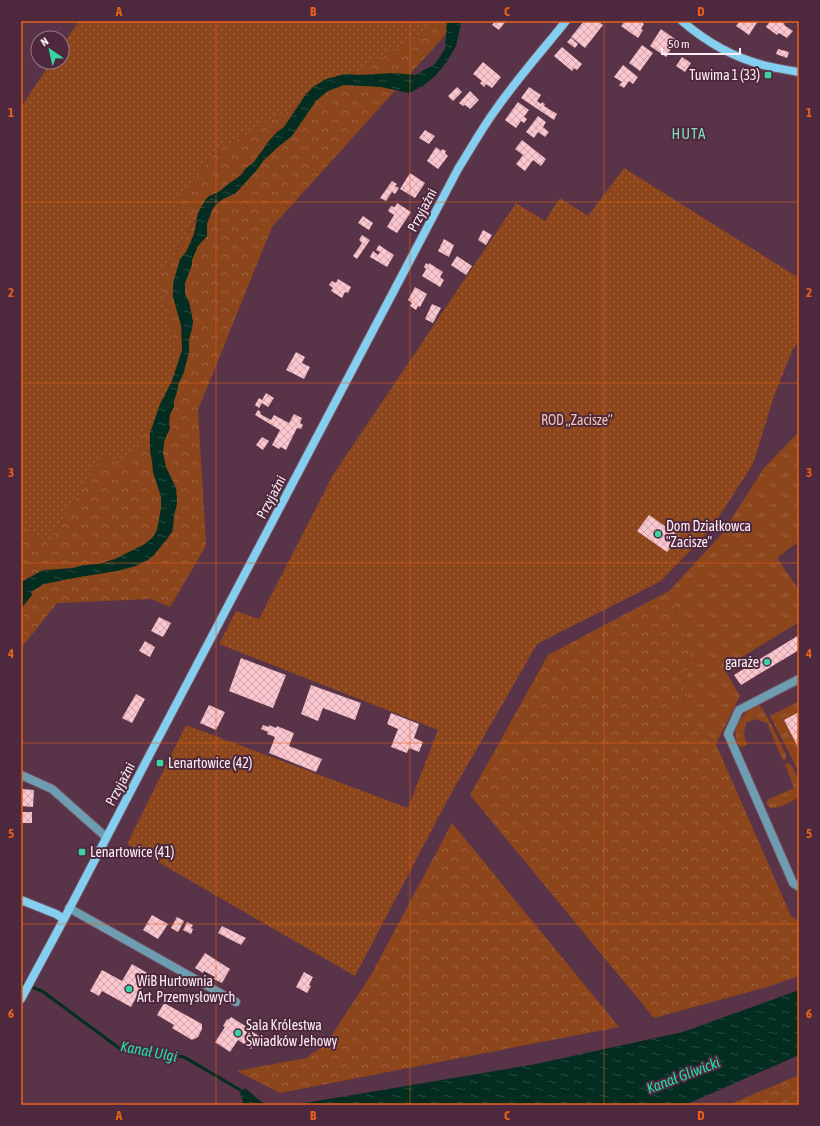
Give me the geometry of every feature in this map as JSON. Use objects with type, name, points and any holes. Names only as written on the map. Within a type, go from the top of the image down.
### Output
[{"type":"main road","name":"Przyjaźni","points":[[22,997],[35,975],[106,837],[458,169],[494,113],[566,21]]},
{"type":"main road","points":[[682,21],[694,31],[724,50],[763,65],[799,72]]},
{"type":"main road","points":[[21,900],[56,914],[64,919]]},
{"type":"street","points":[[796,885],[728,734],[739,710],[799,679]]},
{"type":"street","points":[[21,775],[52,789],[106,837]]},
{"type":"street","points":[[69,908],[236,1002]]},
{"type":"green space","points":[[79,21],[429,21],[426,32],[213,153],[176,204],[197,217],[160,278],[182,378],[123,465],[104,453],[49,543],[27,531],[21,541],[21,107],[46,70],[70,70],[70,34]]},
{"type":"green space","points":[[429,21],[458,21],[272,227],[198,410],[206,546],[170,607],[151,599],[57,603],[21,648],[21,541],[27,531],[49,543],[104,453],[123,464],[182,378],[160,278],[197,218],[176,204],[213,153],[426,32]]},
{"type":"green space","name":"ROD „Zacisze”","points":[[624,168],[799,278],[799,340],[792,351],[774,396],[753,464],[711,529],[661,581],[537,644],[448,799],[355,976],[127,844],[186,725],[408,808],[438,730],[219,644],[236,611],[259,619],[333,475],[516,203],[545,221],[560,198],[588,216]]},
{"type":"green space","points":[[799,432],[799,541],[777,558],[799,590],[799,622],[724,668],[740,696],[716,744],[680,719],[690,650],[669,591],[721,535],[764,468]]},
{"type":"green space","points":[[669,591],[690,650],[680,718],[716,744],[791,916],[799,921],[799,976],[767,987],[654,1018],[470,795],[548,655]]},
{"type":"green space","points":[[799,701],[799,772],[770,716]]},
{"type":"green space","points":[[758,704],[769,720],[786,755],[786,759],[783,761],[767,723],[755,719],[746,723],[744,734],[747,745],[742,747],[739,746],[736,740],[736,728],[739,722],[748,711]]},
{"type":"green space","points":[[787,763],[791,765],[799,780],[799,797],[789,803],[770,808],[766,803],[769,799],[794,788],[785,764]]},
{"type":"green space","points":[[452,823],[619,1027],[280,1093],[237,1071],[306,1058],[326,1044],[371,975]]},
{"type":"green space","points":[[799,1075],[799,1105],[728,1105]]},
{"type":"water","points":[[447,21],[461,21],[456,46],[446,63],[436,75],[423,86],[409,93],[381,87],[344,85],[328,91],[316,101],[292,136],[263,161],[236,193],[223,199],[213,208],[207,224],[207,236],[198,246],[185,283],[185,294],[189,302],[193,321],[189,339],[189,352],[184,372],[178,385],[174,407],[170,414],[170,428],[164,442],[163,453],[166,467],[176,488],[177,504],[173,530],[154,555],[148,560],[136,566],[117,571],[44,584],[31,592],[32,595],[21,609],[21,582],[43,570],[73,568],[84,565],[98,564],[115,559],[143,545],[152,538],[157,530],[161,508],[161,497],[153,472],[150,450],[150,433],[160,404],[172,381],[182,350],[181,325],[173,297],[173,283],[180,259],[186,252],[194,234],[198,213],[205,200],[241,175],[245,169],[254,162],[268,142],[284,127],[306,94],[313,87],[326,79],[345,74],[358,75],[395,73],[415,75],[435,64],[445,49]]},
{"type":"water","name":"Kanał Gliwicki","points":[[799,990],[799,1055],[685,1105],[293,1105],[531,1065],[683,1032]]},
{"type":"water","points":[[245,1088],[267,1105],[244,1105],[240,1093]]},
{"type":"building","points":[[495,21],[506,21],[499,30],[492,25]]},
{"type":"building","points":[[584,21],[598,21],[603,25],[585,48],[571,37]]},
{"type":"building","points":[[625,21],[640,21],[644,24],[641,29],[643,30],[638,38],[621,26]]},
{"type":"building","points":[[740,21],[758,21],[749,35],[736,26]]},
{"type":"building","points":[[770,21],[780,21],[793,31],[787,38],[779,33],[777,35],[766,27]]},
{"type":"building","points":[[661,29],[675,39],[669,48],[671,49],[666,57],[650,46]]},
{"type":"building","points":[[571,38],[578,44],[575,48],[567,42]]},
{"type":"building","points":[[642,45],[653,53],[640,71],[629,63]]},
{"type":"building","points":[[562,47],[582,64],[577,70],[574,68],[572,71],[554,56]]},
{"type":"building","points":[[778,49],[789,52],[787,58],[776,54]]},
{"type":"building","points":[[682,57],[691,63],[685,72],[676,66]]},
{"type":"building","points":[[483,62],[501,77],[492,88],[486,84],[484,87],[480,83],[482,81],[473,74]]},
{"type":"building","points":[[623,65],[638,77],[633,84],[629,81],[624,88],[619,85],[622,82],[614,77]]},
{"type":"building","points":[[457,87],[462,92],[453,101],[448,96]]},
{"type":"building","points":[[529,87],[541,95],[537,101],[541,104],[542,102],[545,104],[544,106],[557,114],[554,120],[521,98]]},
{"type":"building","points":[[470,91],[479,100],[470,109],[459,103]]},
{"type":"building","points":[[518,102],[529,110],[524,117],[527,119],[524,123],[521,121],[516,128],[505,120]]},
{"type":"building","points":[[538,116],[546,122],[543,127],[549,132],[545,137],[538,132],[534,138],[526,132]]},
{"type":"building","points":[[425,130],[435,136],[429,144],[419,138]]},
{"type":"building","points":[[522,140],[546,159],[541,166],[533,160],[525,171],[516,164],[523,155],[515,149]]},
{"type":"building","points":[[436,147],[441,151],[442,149],[446,151],[445,153],[448,156],[438,169],[427,161]]},
{"type":"building","points":[[410,173],[425,183],[415,198],[400,189]]},
{"type":"building","points":[[392,181],[397,184],[395,186],[399,188],[395,194],[392,192],[386,201],[380,198]]},
{"type":"building","points":[[397,203],[411,212],[397,233],[387,227],[394,215],[388,211],[391,206],[395,207]]},
{"type":"building","points":[[363,216],[373,223],[369,230],[358,223]]},
{"type":"building","points":[[483,230],[492,235],[486,245],[478,240]]},
{"type":"building","points":[[362,235],[370,240],[357,259],[353,256],[362,243],[359,240]]},
{"type":"building","points":[[444,239],[454,245],[449,257],[438,251]]},
{"type":"building","points":[[379,245],[394,255],[387,267],[370,257],[373,251],[378,255],[380,252],[376,250]]},
{"type":"building","points":[[457,256],[472,266],[466,275],[451,265]]},
{"type":"building","points":[[426,263],[429,265],[429,263],[443,272],[440,277],[444,280],[440,287],[422,276],[426,269],[424,267]]},
{"type":"building","points":[[338,279],[351,287],[348,293],[345,292],[342,298],[331,291],[333,288],[329,285],[332,281],[336,283]]},
{"type":"building","points":[[415,287],[427,294],[420,307],[418,306],[416,310],[410,306],[412,303],[408,300]]},
{"type":"building","points":[[432,304],[441,308],[433,323],[425,319]]},
{"type":"building","points":[[296,352],[305,357],[302,363],[310,367],[304,379],[286,370]]},
{"type":"building","points":[[266,393],[274,398],[268,407],[262,403],[259,408],[255,405],[259,398],[262,400]]},
{"type":"building","points":[[258,410],[261,412],[260,414],[271,420],[274,415],[289,423],[294,414],[302,418],[300,423],[303,425],[301,429],[297,428],[286,450],[281,447],[279,449],[272,445],[280,430],[255,415]]},
{"type":"building","points":[[262,437],[269,441],[263,450],[256,445]]},
{"type":"building","name":"Dom Działkowca \"Zacisze\"","points":[[649,515],[679,536],[667,552],[637,531]]},
{"type":"building","points":[[159,617],[171,623],[163,637],[151,631]]},
{"type":"building","name":"garaże","points":[[799,635],[799,650],[741,685],[734,675]]},
{"type":"building","points":[[145,641],[155,647],[150,657],[139,651]]},
{"type":"building","points":[[241,658],[286,675],[273,708],[229,691]]},
{"type":"building","points":[[311,685],[361,703],[355,720],[323,708],[318,721],[301,714]]},
{"type":"building","points":[[136,694],[145,699],[132,723],[122,718]]},
{"type":"building","points":[[209,705],[225,712],[216,730],[200,723]]},
{"type":"building","points":[[799,712],[799,749],[784,720]]},
{"type":"building","points":[[391,713],[419,724],[414,738],[423,742],[419,752],[409,748],[407,753],[391,747],[398,729],[387,724]]},
{"type":"building","points":[[263,725],[269,727],[269,725],[276,728],[277,726],[294,733],[289,746],[322,759],[316,772],[269,753],[275,737],[267,734],[268,732],[261,729]]},
{"type":"building","points":[[22,789],[34,790],[33,807],[21,806]]},
{"type":"building","points":[[21,812],[32,812],[32,823],[21,823]]},
{"type":"building","points":[[152,915],[168,924],[158,939],[143,930]]},
{"type":"building","points":[[177,917],[184,921],[178,932],[171,928]]},
{"type":"building","points":[[187,922],[193,925],[191,928],[193,929],[191,934],[183,930]]},
{"type":"building","points":[[222,926],[246,938],[241,945],[218,933]]},
{"type":"building","points":[[205,953],[230,969],[222,983],[214,979],[215,977],[204,971],[203,973],[195,968]]},
{"type":"building","points":[[132,964],[149,974],[131,1007],[102,991],[99,996],[90,991],[102,970],[122,981]]},
{"type":"building","points":[[304,972],[313,977],[309,985],[311,986],[307,993],[296,987]]},
{"type":"building","points":[[164,1003],[202,1024],[202,1029],[198,1037],[192,1040],[172,1028],[174,1025],[157,1015]]},
{"type":"building","name":"Sala Królestwa Świadków Jehowy","points":[[231,1017],[247,1027],[248,1025],[253,1028],[251,1031],[259,1036],[251,1049],[238,1040],[230,1052],[215,1042],[225,1027],[223,1026],[227,1019],[228,1020]]},
{"type":"building","points":[[287,1019],[296,1024],[293,1029],[284,1024]]},
{"type":"waterway","name":"Kanał Ulgi","points":[[21,983],[42,991],[119,1048],[184,1057],[245,1094]]},
{"type":"place","name":"Tuwima 1 (33)","points":[[768,75]]},
{"type":"place","name":"Dom Działkowca \"Zacisze\"","points":[[658,534]]},
{"type":"place","name":"garaże","points":[[767,662]]},
{"type":"place","name":"Lenartowice (42)","points":[[160,763]]},
{"type":"place","name":"Lenartowice (41)","points":[[82,852]]},
{"type":"place","name":"WiB Hurtownia Art. Przemysłowych","points":[[129,989]]},
{"type":"place","name":"Sala Królestwa Świadków Jehowy","points":[[238,1033]]},
{"type":"district","name":"HUTA","points":[[689,133]]}]
